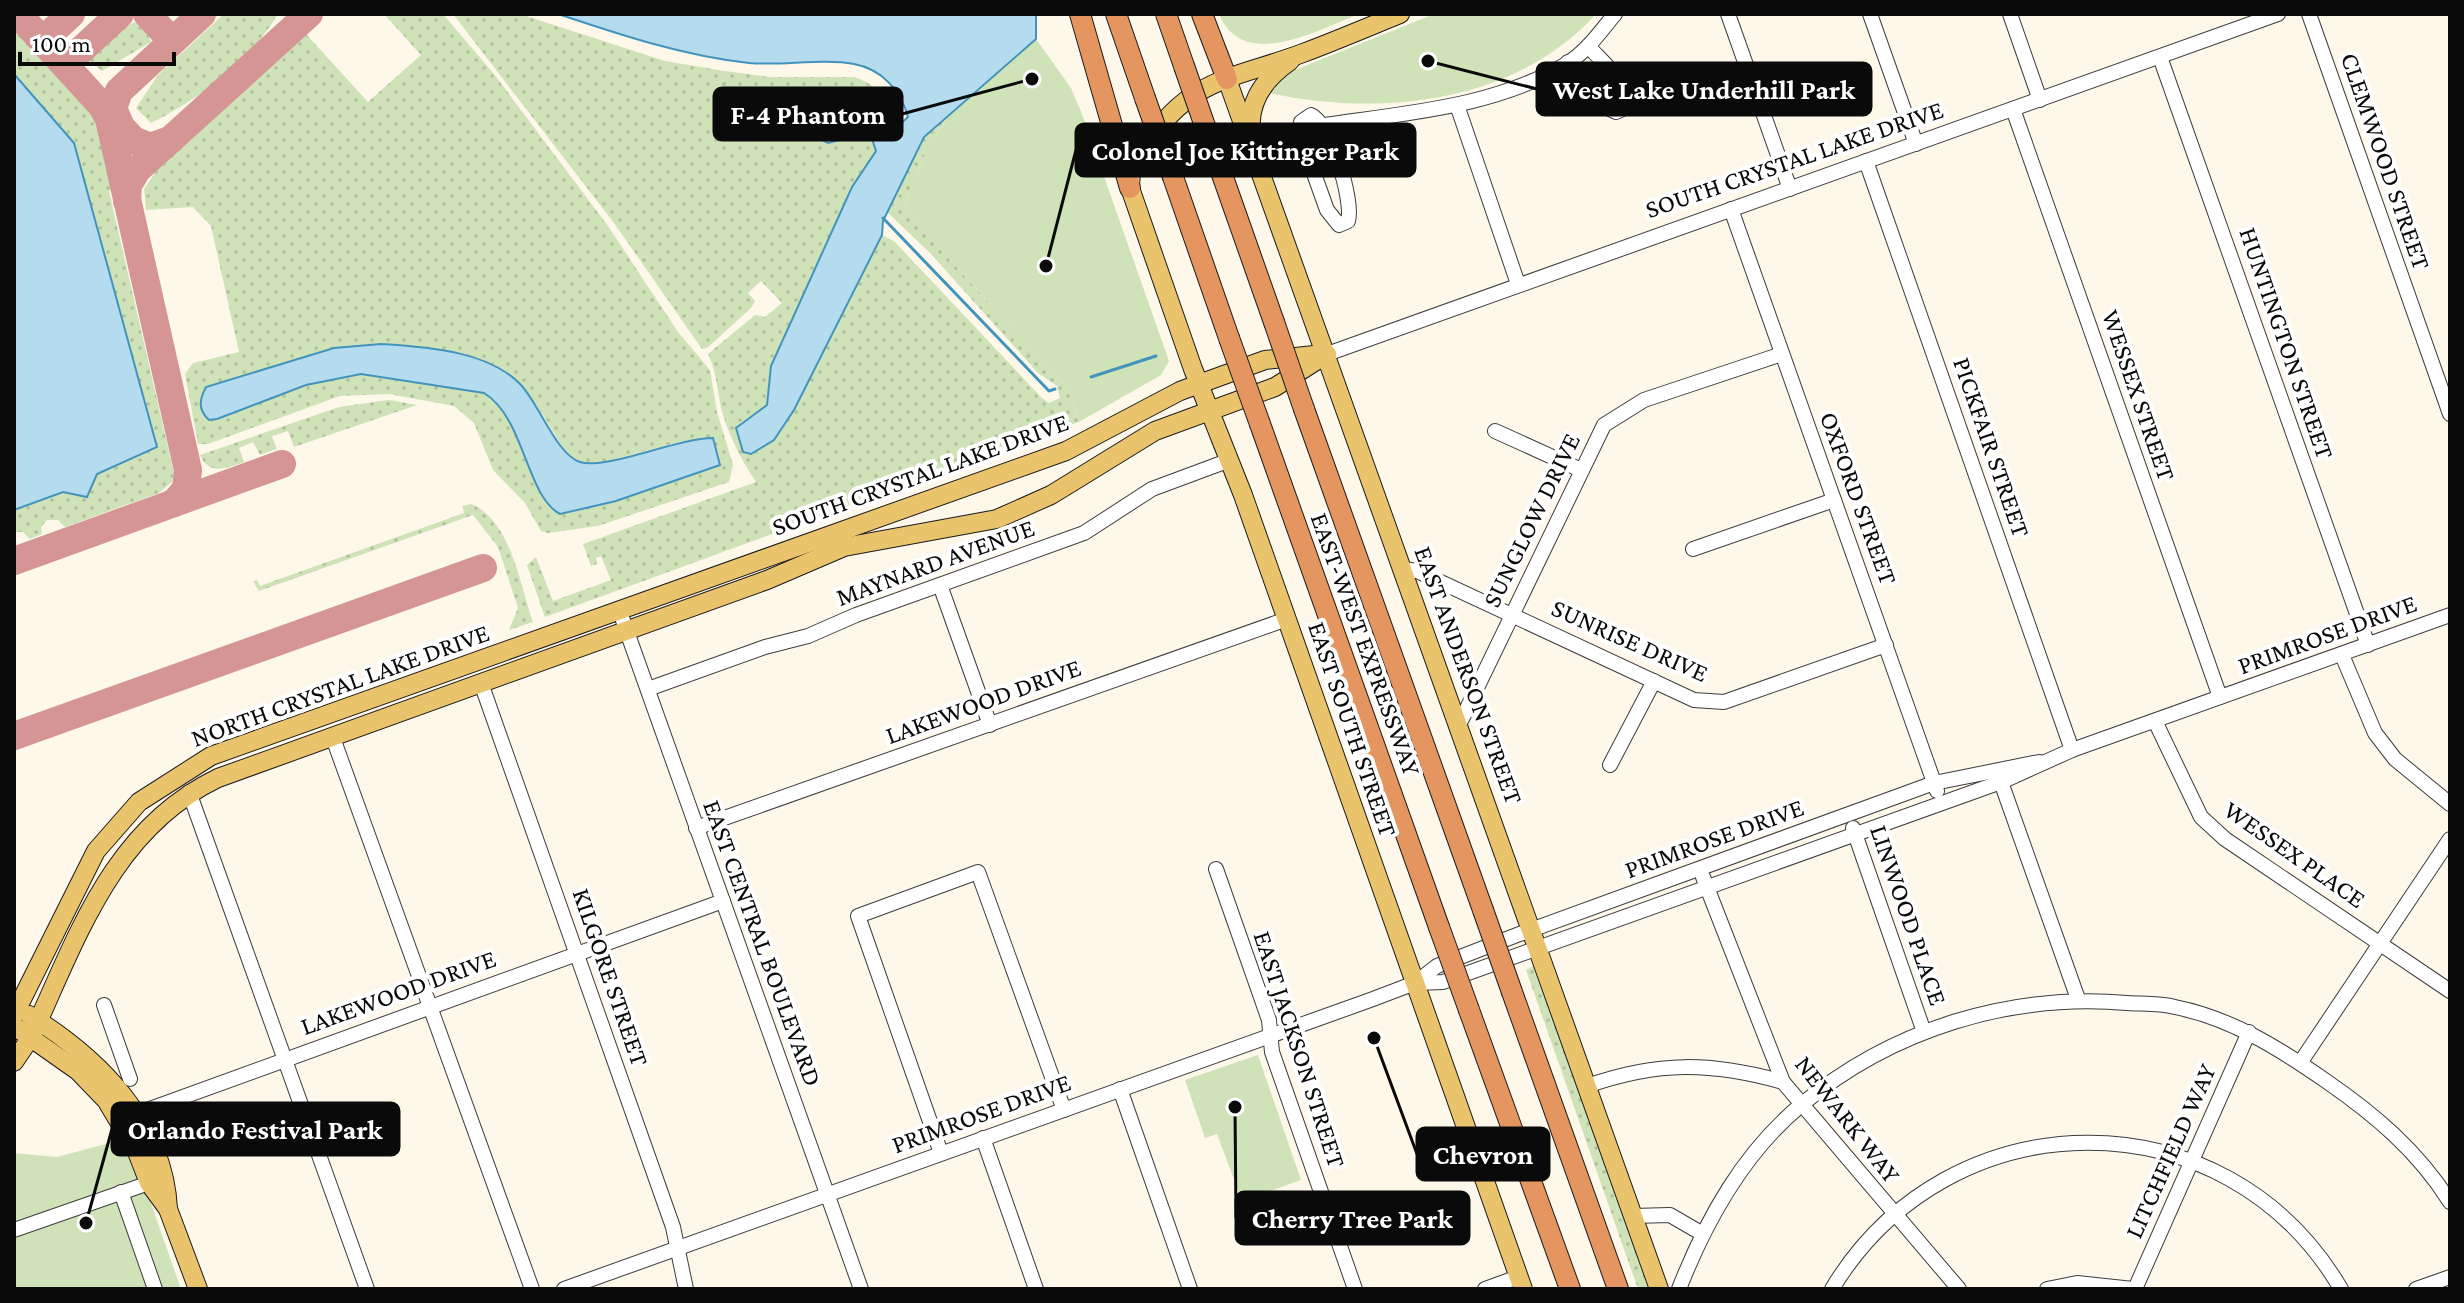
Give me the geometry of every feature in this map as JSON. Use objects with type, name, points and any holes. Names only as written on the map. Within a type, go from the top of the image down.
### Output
[{"type":"highway","points":[[1080,14],[1130,188]]},
{"type":"highway","name":"EAST-WEST EXPRESSWAY","points":[[1116,14],[1570,1289]]},
{"type":"highway","name":"EAST-WEST EXPRESSWAY","points":[[1166,14],[1618,1289]]},
{"type":"highway","points":[[1202,14],[1227,79]]},
{"type":"main road","points":[[1130,188],[1132,168],[1172,110],[1197,91],[1299,55],[1400,14]]},
{"type":"main road","points":[[1253,145],[1250,121],[1253,103],[1276,70],[1299,55]]},
{"type":"main road","name":"EAST ANDERSON STREET","points":[[1227,79],[1659,1289]]},
{"type":"main road","name":"EAST SOUTH STREET","points":[[1130,188],[1287,619],[1520,1283]]},
{"type":"main road","name":"SOUTH CRYSTAL LAKE DRIVE","points":[[620,612],[1066,451],[1152,403],[1199,384],[1265,360],[1327,354]]},
{"type":"main road","name":"SOUTH CRYSTAL LAKE DRIVE","points":[[627,631],[767,580],[844,547],[997,519],[1051,495],[1155,431],[1275,387],[1327,354]]},
{"type":"main road","name":"NORTH CRYSTAL LAKE DRIVE","points":[[15,1016],[96,851],[139,802],[159,787],[211,756],[620,612]]},
{"type":"main road","name":"NORTH CRYSTAL LAKE DRIVE","points":[[14,1062],[35,1029],[111,870],[155,819],[189,792],[218,778],[627,631]]},
{"type":"main road","points":[[15,1016],[109,1077],[136,1114],[166,1178],[168,1209]]},
{"type":"main road","points":[[35,1029],[106,1100],[137,1152],[149,1183],[168,1209],[198,1289]]},
{"type":"street","points":[[1324,125],[1352,205],[1348,221],[1339,225],[1327,210],[1299,132],[1301,122],[1311,115],[1324,125],[1457,105],[1511,89],[1568,62],[1588,46],[1615,14]]},
{"type":"street","points":[[1728,14],[1790,189]]},
{"type":"street","points":[[1870,14],[1916,144]]},
{"type":"street","points":[[2010,14],[2040,100]]},
{"type":"street","name":"SOUTH CRYSTAL LAKE DRIVE","points":[[1327,354],[2278,14]]},
{"type":"street","name":"CLEMWOOD STREET","points":[[2309,14],[2450,414]]},
{"type":"street","points":[[1568,62],[1605,107],[1616,112],[1625,108],[1628,97],[1624,87],[1588,46]]},
{"type":"street","name":"HUNTINGTON STREET","points":[[2160,57],[2368,645]]},
{"type":"street","points":[[1457,105],[1518,284]]},
{"type":"street","name":"WESSEX STREET","points":[[2013,109],[2220,697]]},
{"type":"street","name":"PICKFAIR STREET","points":[[1866,161],[2072,750]]},
{"type":"street","name":"OXFORD STREET","points":[[1731,209],[1941,803]]},
{"type":"street","name":"SUNGLOW DRIVE","points":[[1459,725],[1604,425],[1623,410],[1782,354]]},
{"type":"street","points":[[1495,431],[1581,470]]},
{"type":"street","name":"MAYNARD AVENUE","points":[[648,689],[765,647],[808,636],[856,615],[1084,533],[1152,489],[1230,460]]},
{"type":"street","points":[[1693,549],[1834,500]]},
{"type":"street","name":"SUNRISE DRIVE","points":[[1404,569],[1417,571],[1512,613],[1694,700],[1724,702],[1886,645]]},
{"type":"street","points":[[940,585],[990,725]]},
{"type":"street","name":"EAST CENTRAL BOULEVARD","points":[[620,612],[861,1289]]},
{"type":"street","name":"PRIMROSE DRIVE","points":[[1534,938],[1706,886],[2001,782],[2039,762],[2450,615]]},
{"type":"street","name":"LAKEWOOD DRIVE","points":[[696,828],[1287,619]]},
{"type":"street","points":[[2342,655],[2375,733],[2395,759],[2450,804]]},
{"type":"street","points":[[1610,765],[1654,681]]},
{"type":"street","name":"KILGORE STREET","points":[[481,683],[673,1227],[686,1289]]},
{"type":"street","name":"WESSEX PLACE","points":[[2155,721],[2201,817],[2225,839],[2450,991]]},
{"type":"street","points":[[333,738],[532,1289]]},
{"type":"street","name":"PRIMROSE DRIVE","points":[[564,1289],[1415,983],[1443,982],[1534,938],[1700,868],[1934,783],[2039,762]]},
{"type":"street","points":[[2001,782],[2078,999]]},
{"type":"street","points":[[189,792],[367,1289]]},
{"type":"street","name":"LINWOOD PLACE","points":[[1849,815],[1924,1032]]},
{"type":"street","points":[[2300,1063],[2450,839]]},
{"type":"street","name":"NEWARK WAY","points":[[1700,868],[1783,1082],[1959,1289]]},
{"type":"street","name":"EAST JACKSON STREET","points":[[1216,869],[1269,1020],[1272,1052],[1355,1289]]},
{"type":"street","points":[[941,1153],[858,916],[978,872],[1064,1110]]},
{"type":"street","name":"LAKEWOOD DRIVE","points":[[136,1114],[723,901]]},
{"type":"street","points":[[1679,1289],[1701,1233],[1743,1169],[1801,1105],[1852,1070],[1924,1032],[1984,1011],[2078,999],[2175,1007],[2249,1032],[2300,1063],[2390,1130],[2423,1165],[2450,1202]]},
{"type":"street","points":[[104,1005],[130,1079]]},
{"type":"street","name":"LITCHFIELD WAY","points":[[2134,1289],[2249,1032]]},
{"type":"street","points":[[109,1077],[125,1062]]},
{"type":"street","points":[[1587,1086],[1625,1073],[1668,1066],[1742,1071],[1783,1082]]},
{"type":"street","points":[[1120,1089],[1190,1289]]},
{"type":"street","points":[[983,1138],[1036,1289]]},
{"type":"street","points":[[1832,1289],[1851,1260],[1893,1214],[1960,1170],[2017,1150],[2094,1142],[2138,1145],[2192,1161],[2228,1178],[2271,1206],[2306,1241],[2341,1289]]},
{"type":"street","points":[[14,1230],[149,1183]]},
{"type":"street","points":[[121,1192],[155,1289]]},
{"type":"street","points":[[1633,1216],[1670,1215],[1701,1233]]},
{"type":"street","points":[[2416,1289],[2450,1277]]},
{"type":"street","points":[[1485,1289],[1520,1283]]},
{"type":"street","points":[[2047,1289],[2077,1283],[2134,1289]]},
{"type":"green space","points":[[224,14],[278,14],[253,47],[222,77],[151,123],[136,108],[158,75]]},
{"type":"green space","points":[[384,14],[443,14],[494,74],[608,226],[678,332],[710,370],[717,412],[733,465],[729,482],[598,526],[548,533],[541,531],[525,503],[493,470],[474,423],[454,406],[389,394],[340,396],[208,444],[198,444],[185,374],[193,363],[239,352],[211,226],[193,207],[146,210],[144,189],[161,164],[305,33],[368,102],[421,55]],"holes":[[[381,344],[435,348],[536,404],[566,453],[575,461],[596,464],[683,441],[713,439],[553,511],[514,430],[495,402],[484,393],[361,374],[306,385],[209,420],[206,387],[334,348]]]},
{"type":"green space","points":[[453,14],[520,14],[665,61],[725,71],[769,77],[854,77],[878,90],[888,100],[895,111],[883,132],[873,128],[843,142],[864,134],[872,139],[876,151],[852,187],[771,366],[767,405],[740,423],[763,445],[776,433],[808,382],[882,235],[894,241],[1041,397],[1049,403],[1060,398],[1057,386],[1038,373],[930,253],[887,212],[924,137],[951,112],[927,149],[903,209],[1067,387],[1079,422],[545,617],[527,565],[536,557],[553,601],[611,580],[601,556],[596,558],[597,564],[591,566],[583,544],[756,482],[726,424],[708,354],[755,315],[765,317],[782,303],[761,281],[748,293],[755,301],[751,308],[707,348],[702,349],[614,223]]},
{"type":"green space","points":[[1219,14],[1359,14],[1304,36],[1264,44],[1246,41],[1230,32]]},
{"type":"green space","points":[[1434,14],[1596,14],[1563,44],[1526,68],[1486,85],[1444,96],[1401,102],[1356,103],[1269,93],[1285,74]]},
{"type":"green space","points":[[135,22],[147,33],[151,42],[102,71],[89,60],[111,33]]},
{"type":"green space","points":[[14,27],[94,117],[115,190],[109,191],[174,473],[172,482],[159,493],[65,527],[58,520],[47,520],[41,527],[42,534],[30,539],[23,532],[14,532],[14,510],[63,492],[87,497],[97,474],[157,447],[74,143],[14,74]]},
{"type":"green space","points":[[1036,39],[1071,88],[1082,114],[1169,361],[1161,375],[1079,422],[1067,387],[903,209],[927,149],[951,112]]},
{"type":"green space","points":[[389,400],[417,405],[294,447],[288,431],[272,436],[277,449],[260,455],[253,442],[239,448],[244,462],[225,468],[208,466],[200,455],[339,407]]},
{"type":"green space","points":[[471,504],[485,512],[505,539],[533,622],[509,630],[518,608],[498,547],[473,515],[259,591],[253,581],[257,580],[260,586],[464,513],[462,506]]},
{"type":"green space","points":[[1537,964],[1653,1289],[1638,1289],[1526,970]]},
{"type":"green space","points":[[1258,1055],[1301,1180],[1242,1201],[1217,1134],[1205,1138],[1185,1080]]},
{"type":"green space","points":[[128,1138],[181,1289],[14,1289],[14,1153],[57,1157]]},
{"type":"water","points":[[558,14],[1036,14],[1036,39],[924,137],[883,221],[882,235],[794,410],[774,440],[751,454],[743,452],[736,428],[767,405],[771,366],[852,187],[876,151],[872,139],[864,134],[828,143],[802,130],[802,122],[822,111],[844,113],[865,123],[881,138],[888,136],[908,117],[905,107],[882,76],[854,64],[762,64],[725,60],[653,44]]},
{"type":"water","points":[[14,74],[74,143],[157,447],[97,474],[87,497],[63,492],[14,510]]},
{"type":"water","points":[[381,344],[455,352],[474,357],[507,373],[528,393],[564,450],[580,462],[607,462],[713,438],[720,465],[616,501],[560,514],[540,491],[508,420],[498,405],[484,393],[361,374],[306,385],[217,419],[209,420],[201,409],[206,387],[334,348]]},
{"type":"waterway","points":[[883,218],[1049,391],[1055,389]]},
{"type":"waterway","points":[[1091,377],[1156,356]]},
{"type":"taxiway","points":[[18,14],[133,140],[150,147],[170,140]]},
{"type":"taxiway","points":[[42,41],[71,14]]},
{"type":"taxiway","points":[[65,65],[120,14]]},
{"type":"taxiway","points":[[147,14],[172,41]]},
{"type":"taxiway","points":[[121,127],[113,108],[119,91],[202,14]]},
{"type":"taxiway","points":[[127,201],[128,185],[137,170],[309,14]]},
{"type":"taxiway","points":[[102,106],[109,119],[188,470],[186,489],[174,503]]},
{"type":"taxiway","points":[[14,561],[282,464]]},
{"type":"taxiway","points":[[14,736],[483,568]]},
{"type":"place","name":"West Lake Underhill Park","points":[[1428,61]]},
{"type":"place","name":"F-4 Phantom","points":[[1032,79]]},
{"type":"place","name":"Colonel Joe Kittinger Park","points":[[1046,266]]},
{"type":"place","name":"Chevron","points":[[1374,1038]]},
{"type":"place","name":"Cherry Tree Park","points":[[1235,1107]]},
{"type":"place","name":"Orlando Festival Park","points":[[86,1223]]}]
